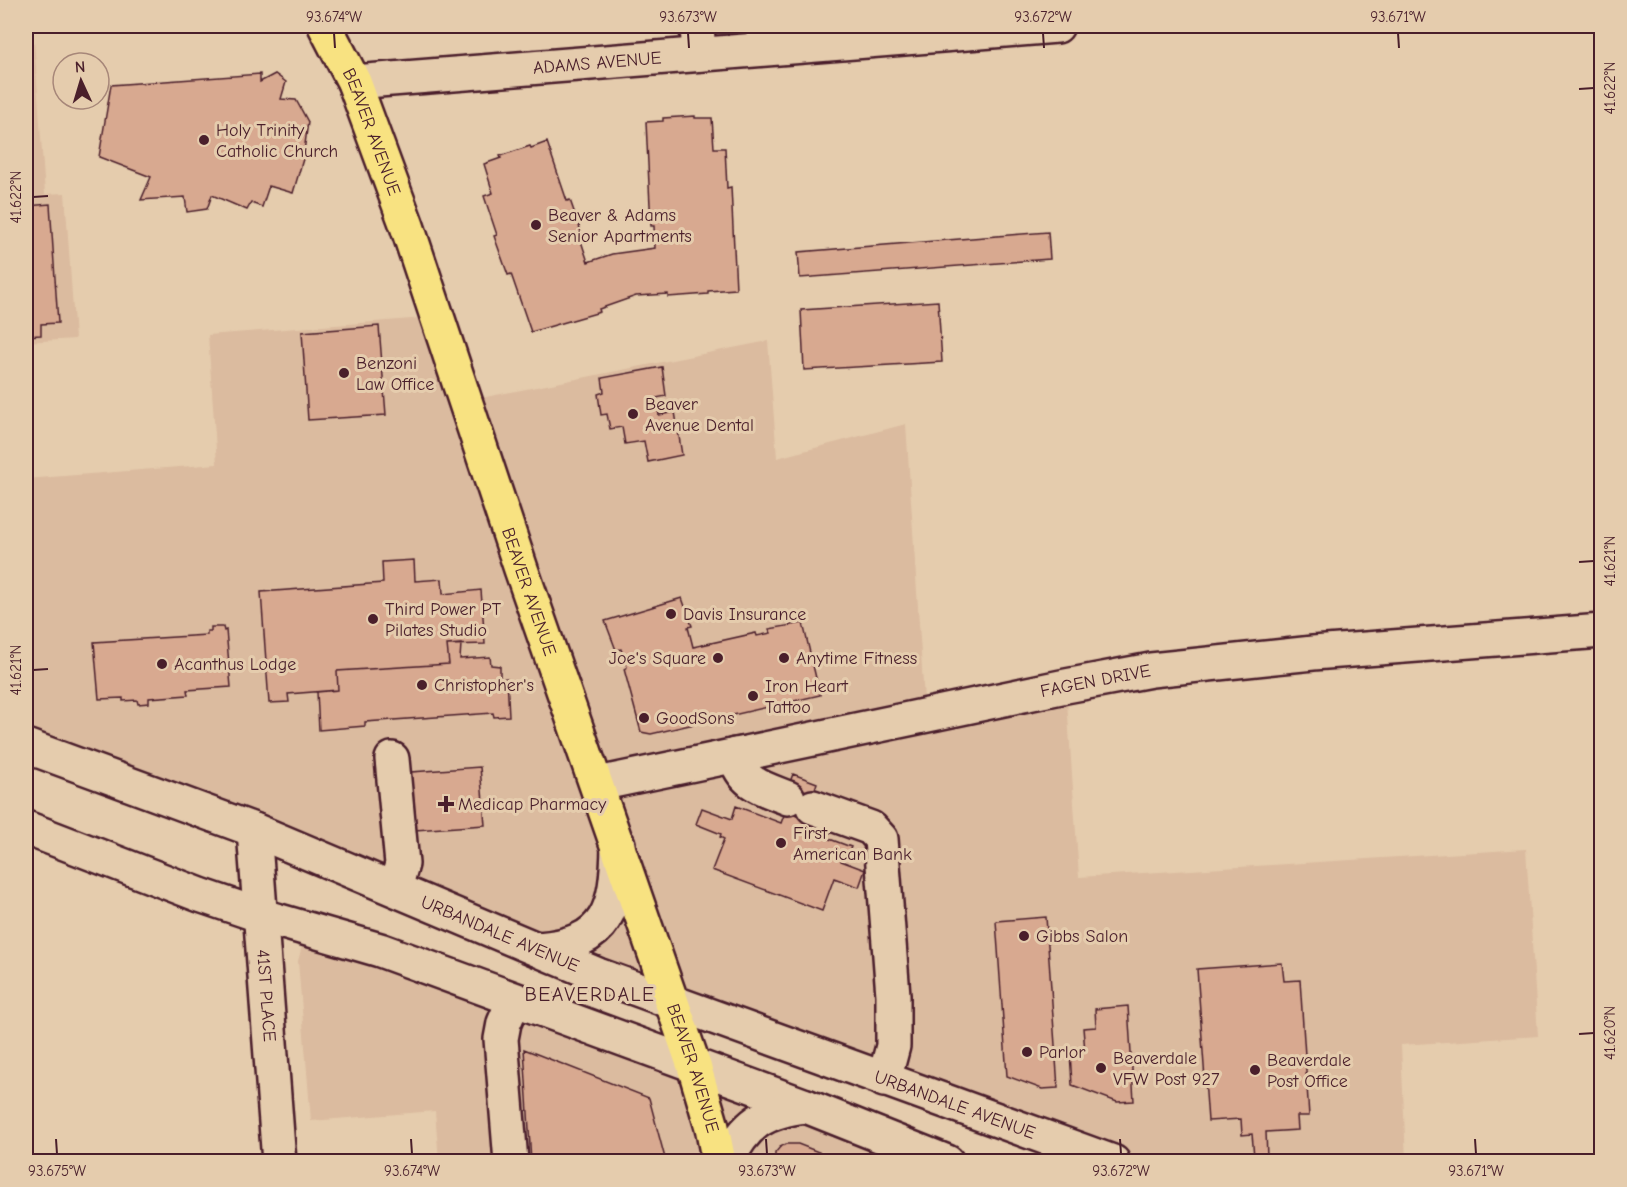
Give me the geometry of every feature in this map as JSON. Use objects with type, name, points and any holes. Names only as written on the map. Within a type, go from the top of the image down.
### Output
[{"type":"main road","name":"BEAVER AVENUE","points":[[325,26],[354,82],[407,226],[521,569],[694,1066],[712,1127],[719,1161]]},
{"type":"street","name":"ADAMS AVENUE","points":[[354,82],[698,40],[1055,26]]},
{"type":"street","name":"FAGEN DRIVE","points":[[597,784],[1151,670],[1313,653],[1602,631]]},
{"type":"street","points":[[26,729],[26,747]]},
{"type":"street","name":"URBANDALE AVENUE","points":[[26,747],[254,830],[672,1003],[1113,1161]]},
{"type":"street","points":[[735,755],[737,764],[747,779],[759,787],[871,828],[881,839],[894,1046],[884,1080]]},
{"type":"street","points":[[392,759],[402,864],[395,888]]},
{"type":"street","points":[[26,828],[200,895],[380,950],[806,1106],[947,1161]]},
{"type":"street","name":"41ST PLACE","points":[[254,830],[279,1161]]},
{"type":"street","points":[[538,949],[571,945],[593,933],[609,909],[616,889],[618,843]]},
{"type":"street","points":[[511,1161],[501,1039],[504,1023],[514,1000]]},
{"type":"street","points":[[728,1161],[741,1137],[761,1118],[771,1112],[806,1106]]},
{"type":"shaded area","points":[[26,26],[33,26],[45,194],[65,193],[75,339],[26,342]]},
{"type":"shaded area","points":[[437,317],[466,401],[768,341],[777,458],[906,424],[925,715],[1066,686],[1079,877],[1526,849],[1538,1036],[1401,1045],[1406,1161],[1113,1162],[26,747],[26,479],[217,464],[208,335]]},
{"type":"shaded area","points":[[307,928],[947,1161],[439,1161],[435,1111],[311,1121],[298,961]]},
{"type":"building","name":"Holy Trinity Catholic Church","points":[[260,74],[260,82],[275,74],[286,82],[281,99],[296,100],[308,122],[303,159],[293,193],[269,186],[262,207],[251,203],[247,210],[212,195],[207,209],[187,212],[185,197],[141,200],[151,177],[99,157],[107,111],[111,111],[111,85]]},
{"type":"building","name":"Beaver & Adams Senior Apartments","points":[[695,116],[695,118],[712,118],[714,148],[725,148],[727,188],[731,187],[736,289],[668,297],[668,294],[636,296],[599,309],[600,312],[531,332],[511,274],[508,275],[494,236],[497,235],[484,196],[493,193],[484,164],[501,158],[500,156],[547,142],[567,201],[570,200],[584,240],[581,241],[588,262],[612,254],[655,248],[654,226],[651,226],[646,122],[663,121],[663,118]]},
{"type":"building","points":[[26,193],[27,206],[50,204],[58,323],[41,324],[41,335],[26,336]]},
{"type":"building","points":[[1048,232],[1050,259],[800,278],[798,252]]},
{"type":"building","points":[[938,301],[942,362],[804,370],[801,310]]},
{"type":"building","name":"Benzoni Law Office","points":[[379,326],[386,415],[308,420],[302,332]]},
{"type":"building","name":"Beaver Avenue Dental","points":[[662,367],[666,396],[656,398],[659,415],[675,412],[682,455],[648,462],[644,441],[625,444],[622,427],[610,429],[607,414],[601,415],[598,394],[604,392],[602,378]]},
{"type":"building","name":"Third Power PT Pilates Studio","points":[[414,560],[415,581],[442,579],[443,594],[481,590],[485,644],[447,645],[449,664],[337,671],[338,690],[288,694],[289,702],[269,703],[261,592],[383,583],[382,562]]},
{"type":"building","name":"Joe's Square","points":[[682,598],[692,626],[688,627],[693,647],[756,633],[757,636],[771,633],[769,629],[803,623],[820,695],[651,734],[641,732],[624,669],[627,667],[621,649],[616,650],[605,621]]},
{"type":"building","name":"Acanthus Lodge","points":[[211,627],[223,627],[224,631],[226,630],[231,687],[187,690],[188,695],[149,698],[149,703],[138,704],[137,700],[123,701],[123,698],[99,699],[94,642],[207,635]]},
{"type":"building","name":"Christopher's","points":[[461,644],[460,659],[490,657],[491,665],[500,666],[500,679],[507,678],[509,716],[494,717],[493,713],[365,722],[365,726],[319,730],[317,692],[338,690],[337,671],[449,664],[447,645]]},
{"type":"building","name":"Medicap Pharmacy","points":[[480,767],[485,825],[415,830],[414,811],[409,811],[408,796],[412,796],[411,772]]},
{"type":"building","name":"First American Bank","points":[[793,774],[817,783],[812,797],[813,817],[808,831],[851,847],[846,858],[842,856],[841,861],[865,870],[859,887],[834,878],[822,911],[712,870],[724,839],[720,837],[721,834],[696,824],[702,808],[732,819],[736,806],[781,823],[787,807],[787,790]]},
{"type":"building","points":[[1046,917],[1058,1088],[1042,1089],[1007,1076],[996,921]]},
{"type":"building","name":"Beaverdale Post Office","points":[[1282,963],[1284,981],[1300,980],[1309,1116],[1297,1116],[1298,1130],[1266,1132],[1267,1156],[1254,1156],[1252,1134],[1242,1135],[1241,1119],[1208,1121],[1197,969]]},
{"type":"building","name":"Beaverdale VFW Post 927","points":[[1128,1006],[1134,1101],[1117,1102],[1072,1085],[1070,1052],[1085,1051],[1083,1028],[1096,1027],[1095,1009]]},
{"type":"building","points":[[524,1049],[649,1098],[666,1162],[531,1162]]},
{"type":"building","points":[[786,1144],[798,1144],[844,1162],[775,1162],[775,1153]]},
{"type":"place","name":"Holy Trinity Catholic Church","points":[[204,140]]},
{"type":"place","name":"Beaver & Adams Senior Apartments","points":[[536,225]]},
{"type":"place","name":"Benzoni Law Office","points":[[344,373]]},
{"type":"place","name":"Beaver Avenue Dental","points":[[633,414]]},
{"type":"place","name":"Davis Insurance","points":[[671,614]]},
{"type":"place","name":"Third Power PT Pilates Studio","points":[[373,619]]},
{"type":"place","name":"Joe's Square","points":[[718,658]]},
{"type":"place","name":"Anytime Fitness","points":[[784,658]]},
{"type":"place","name":"Acanthus Lodge","points":[[162,664]]},
{"type":"place","name":"Christopher's","points":[[422,685]]},
{"type":"place","name":"Iron Heart Tattoo","points":[[753,696]]},
{"type":"place","name":"GoodSons","points":[[644,718]]},
{"type":"place","name":"Medicap Pharmacy","points":[[446,804]]},
{"type":"place","name":"First American Bank","points":[[781,843]]},
{"type":"place","name":"Gibbs Salon","points":[[1024,936]]},
{"type":"place","name":"Parlor","points":[[1027,1052]]},
{"type":"place","name":"Beaverdale VFW Post 927","points":[[1101,1068]]},
{"type":"place","name":"Beaverdale Post Office","points":[[1255,1070]]},
{"type":"district","name":"BEAVERDALE","points":[[590,994]]}]
